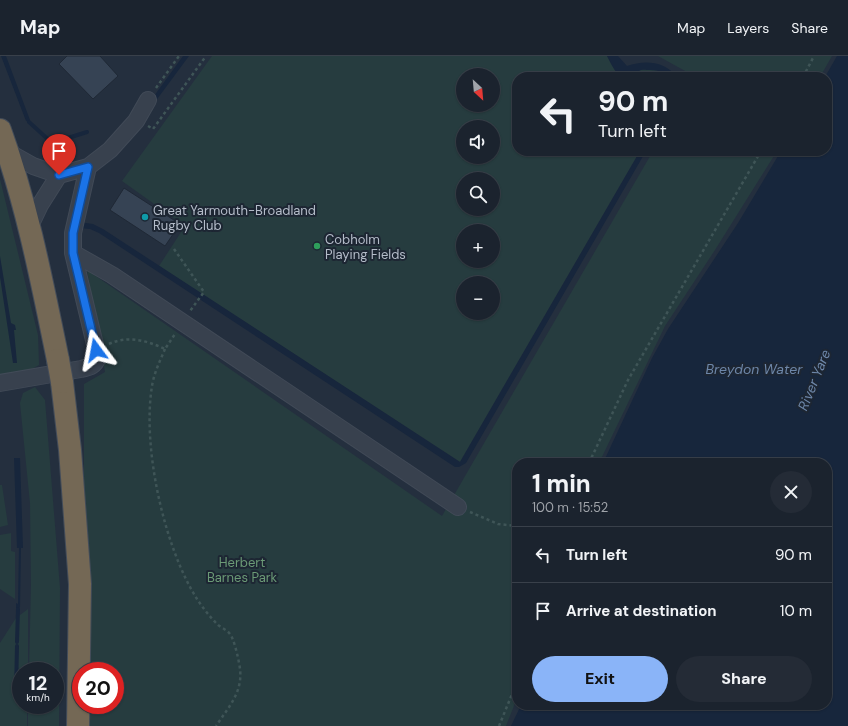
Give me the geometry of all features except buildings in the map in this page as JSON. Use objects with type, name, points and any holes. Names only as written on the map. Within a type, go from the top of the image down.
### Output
[{"type":"highway","points":[[0,130],[30,226],[62,382],[70,450],[80,584],[78,726]]},
{"type":"lane","points":[[8,152],[33,166],[59,175],[88,167],[110,150],[136,121],[148,100]]},
{"type":"lane","points":[[0,383],[92,366],[96,363],[98,357],[73,253],[73,233],[88,167]]},
{"type":"lane","points":[[30,226],[40,205],[59,175]]},
{"type":"lane","points":[[73,253],[112,275],[458,507]]},
{"type":"path","points":[[148,100],[179,56]]},
{"type":"path","points":[[136,121],[153,129],[206,56]]},
{"type":"path","points":[[806,72],[814,56]]},
{"type":"path","points":[[591,458],[628,380],[758,156]]},
{"type":"path","points":[[174,249],[204,292],[182,323],[166,349],[156,370],[152,385],[150,411],[152,458],[161,506],[172,542],[187,581],[197,600],[231,635],[240,664],[239,686],[234,701],[216,726]]},
{"type":"path","points":[[96,350],[114,341],[134,339],[152,343],[166,349]]},
{"type":"path","points":[[458,507],[498,524],[512,525]]},
{"type":"path","points":[[499,726],[512,694]]},
{"type":"green space","name":"Cobholm Playing Fields","points":[[212,56],[607,56],[616,72],[512,72],[512,156],[637,156],[460,462],[159,266],[185,226],[122,181]]},
{"type":"green space","points":[[658,56],[832,56],[823,72],[687,72]]},
{"type":"green space","name":"Cobholm Playing Fields","points":[[643,69],[651,69],[662,72],[637,72]]},
{"type":"green space","name":"Herbert Barnes Park","points":[[650,156],[774,156],[665,326],[601,458],[512,458],[512,710],[506,726],[84,726],[84,714],[124,714],[124,662],[84,662],[84,384],[105,372],[87,270],[442,516]]},
{"type":"green space","points":[[0,179],[38,335],[39,365],[27,372],[0,377]]},
{"type":"green space","points":[[35,387],[45,400],[60,588],[59,662],[29,662],[31,585],[30,503],[20,403],[23,393]]},
{"type":"green space","points":[[0,485],[2,485],[8,525],[0,527]]},
{"type":"green space","points":[[11,533],[11,551],[15,552],[15,599],[0,589],[0,535]]},
{"type":"green space","points":[[28,609],[28,662],[12,662],[12,714],[27,714],[27,726],[0,726],[0,643],[16,618]]},
{"type":"green space","points":[[28,714],[59,714],[59,726],[28,726]]},
{"type":"water","points":[[1,56],[6,56],[30,120],[29,122],[26,121]]},
{"type":"water","points":[[183,56],[189,56],[152,106],[149,103]]},
{"type":"water","points":[[607,56],[618,56],[627,66],[641,63],[654,63],[672,72],[645,70],[638,72],[617,72]]},
{"type":"water","name":"Breydon Water","points":[[837,56],[848,56],[848,726],[511,726],[519,710],[832,710],[832,458],[605,458],[652,358],[668,329],[738,223],[778,156],[832,156],[832,72],[828,72]]},
{"type":"water","points":[[637,156],[643,156],[466,463],[459,467],[455,467],[99,233],[90,229],[79,228],[79,222],[93,224],[103,229],[460,462]]},
{"type":"water","points":[[0,256],[11,323],[15,325],[16,330],[14,330],[17,363],[13,363],[0,277]]},
{"type":"water","points":[[14,458],[20,458],[23,548],[21,548],[20,607],[18,609],[16,608],[16,603],[18,604],[19,548],[17,548]]},
{"type":"waterway","points":[[29,122],[52,143],[87,132]]},
{"type":"waterway","points":[[17,642],[18,609]]},
{"type":"waterway","points":[[17,646],[17,662]]},
{"type":"place","name":"Great Yarmouth-Broadland Rugby Club","points":[[145,217]]},
{"type":"place","name":"Cobholm Playing Fields","points":[[317,246]]},
{"type":"route","points":[[59,175],[88,167],[73,233],[73,253],[96,350]]},
{"type":"water label","name":"River Yare","points":[[814,380]]}]
